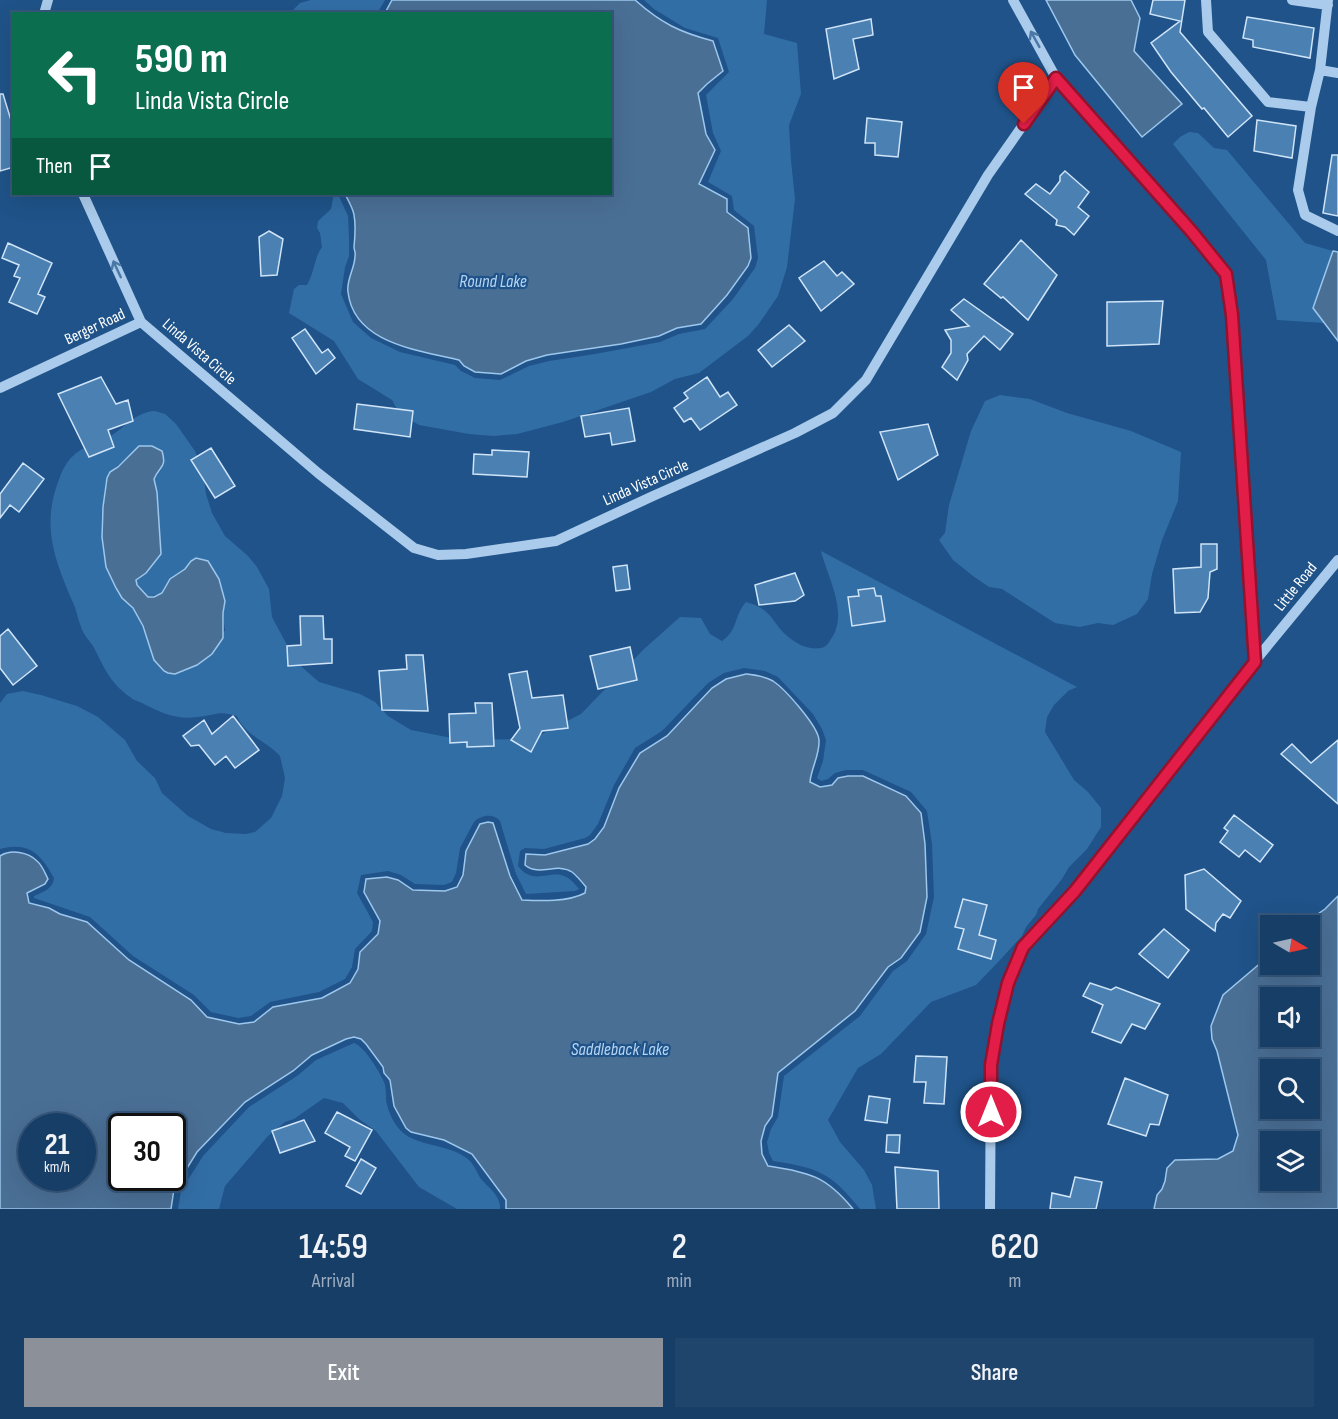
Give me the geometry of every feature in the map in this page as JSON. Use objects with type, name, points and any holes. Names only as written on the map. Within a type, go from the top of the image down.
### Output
[{"type":"street","name":"Little Road","points":[[1013,0],[1056,78],[1226,274],[1232,326],[1255,662]]},
{"type":"street","points":[[1206,0],[1208,32],[1268,102],[1311,107]]},
{"type":"street","points":[[1292,0],[1328,3],[1320,70],[1311,107],[1298,190],[1305,215],[1338,231]]},
{"type":"street","points":[[1320,70],[1338,73]]},
{"type":"street","name":"Linda Vista Circle","points":[[141,322],[318,473],[414,548],[438,555],[466,554],[556,541],[653,495],[795,434],[833,412],[866,380],[988,175],[1056,78]]},
{"type":"street","name":"Berger Road","points":[[0,388],[141,322],[83,195]]},
{"type":"street","name":"Little Road","points":[[990,1209],[991,1065],[1008,983],[1023,947],[1075,891],[1338,560]]},
{"type":"shaded area","points":[[311,0],[385,0],[378,12],[291,12],[300,3]]},
{"type":"shaded area","points":[[644,0],[767,0],[764,34],[797,43],[801,94],[789,125],[795,199],[787,267],[778,296],[748,336],[699,373],[675,379],[651,392],[563,422],[517,434],[494,436],[469,434],[419,425],[399,413],[392,400],[358,379],[334,341],[289,313],[294,289],[299,285],[307,285],[312,275],[322,247],[317,228],[318,221],[331,209],[334,195],[338,195],[348,216],[349,256],[341,294],[353,322],[371,338],[400,352],[455,365],[475,378],[500,380],[529,366],[549,361],[660,342],[679,334],[705,329],[733,299],[755,268],[758,258],[754,226],[734,210],[732,196],[708,182],[721,151],[713,133],[706,95],[729,72],[718,38],[685,28]]},
{"type":"shaded area","points":[[1189,132],[1198,133],[1214,148],[1227,150],[1305,243],[1333,251],[1313,308],[1324,323],[1277,320],[1266,260],[1173,144]]},
{"type":"shaded area","points":[[1000,395],[1030,399],[1067,413],[1131,431],[1181,452],[1178,501],[1162,540],[1152,574],[1148,599],[1137,614],[1113,625],[1098,623],[1080,627],[1055,623],[1002,589],[989,587],[973,576],[953,560],[939,540],[945,533],[949,505],[971,431],[985,401]]},
{"type":"shaded area","points":[[155,411],[165,414],[176,424],[195,451],[203,471],[206,494],[212,513],[225,536],[257,567],[269,589],[272,617],[296,662],[319,682],[360,694],[375,702],[388,716],[411,730],[462,740],[519,739],[542,734],[581,714],[644,649],[680,617],[701,618],[710,634],[722,641],[731,632],[746,602],[767,613],[784,633],[797,643],[813,648],[824,647],[836,629],[838,607],[821,551],[1077,687],[1068,691],[1054,705],[1047,717],[1045,732],[1074,780],[1101,808],[1101,827],[1087,849],[1069,867],[1038,909],[1022,936],[1000,960],[976,985],[931,1002],[881,1054],[858,1068],[828,1120],[840,1142],[864,1170],[872,1185],[876,1209],[860,1209],[841,1187],[823,1174],[802,1166],[773,1161],[767,1142],[778,1117],[784,1076],[860,1016],[893,971],[907,961],[926,934],[934,897],[932,844],[927,811],[911,792],[863,770],[846,770],[821,781],[817,778],[823,761],[826,740],[822,729],[813,714],[778,677],[765,671],[744,668],[724,673],[708,683],[662,731],[635,748],[614,785],[598,824],[590,835],[544,849],[525,848],[520,851],[518,866],[524,872],[535,876],[564,876],[579,889],[526,894],[516,874],[500,821],[491,816],[480,818],[474,822],[460,848],[456,873],[452,882],[444,885],[415,884],[401,875],[388,871],[361,875],[357,893],[373,922],[372,931],[355,949],[352,967],[345,979],[319,992],[270,1002],[251,1016],[238,1018],[211,1012],[194,995],[133,956],[90,917],[34,898],[50,887],[53,882],[54,878],[44,862],[26,848],[0,849],[0,703],[7,694],[23,691],[41,695],[77,706],[98,717],[125,740],[137,761],[155,778],[162,793],[188,816],[211,829],[226,833],[255,832],[271,818],[282,796],[285,778],[280,756],[245,728],[237,716],[221,713],[190,718],[169,715],[133,699],[117,686],[82,630],[57,562],[51,534],[52,504],[65,466],[81,450],[109,437],[136,417]],"holes":[[[139,446],[161,470],[154,479],[161,547],[146,573],[136,580],[136,585],[148,597],[162,593],[170,579],[185,569],[191,561],[208,561],[225,601],[223,613],[225,631],[154,660],[137,615],[118,590],[108,567],[103,546],[102,513],[107,478]]]},
{"type":"shaded area","points":[[354,1043],[358,1045],[382,1077],[388,1110],[399,1128],[412,1139],[454,1151],[469,1160],[481,1179],[497,1196],[500,1209],[457,1209],[419,1187],[376,1131],[359,1119],[343,1103],[324,1098],[294,1119],[285,1122],[268,1136],[225,1186],[219,1209],[178,1209],[181,1191],[186,1191],[186,1183],[203,1156],[249,1107],[297,1076],[316,1060]]},
{"type":"water","name":"Round Lake","points":[[392,0],[635,0],[671,26],[713,41],[723,71],[698,93],[706,134],[715,150],[699,184],[727,199],[727,212],[748,228],[751,258],[748,266],[727,295],[701,324],[677,328],[659,336],[621,344],[547,355],[526,361],[501,374],[475,372],[459,360],[391,342],[375,334],[362,323],[353,309],[348,292],[348,283],[354,265],[355,227],[353,212],[346,195],[612,195],[612,12],[386,12]]},
{"type":"water","points":[[1046,0],[1131,0],[1140,18],[1134,51],[1182,104],[1142,137],[1075,55]]},
{"type":"water","points":[[1333,251],[1338,252],[1338,341],[1313,308]]},
{"type":"water","points":[[139,446],[152,446],[162,451],[164,461],[154,479],[161,554],[146,573],[136,580],[137,585],[148,597],[154,597],[162,593],[170,579],[196,558],[208,561],[219,579],[225,601],[223,638],[212,654],[197,665],[175,674],[164,671],[154,660],[143,626],[133,608],[122,598],[106,567],[102,537],[107,478],[110,472]]},
{"type":"water","name":"Saddleback Lake","points":[[746,674],[773,681],[793,699],[817,734],[818,751],[810,782],[820,787],[832,785],[838,778],[863,776],[906,796],[921,813],[927,897],[920,932],[901,958],[888,967],[855,1011],[778,1073],[772,1116],[765,1126],[761,1141],[762,1154],[768,1166],[816,1177],[834,1189],[853,1209],[506,1209],[506,1200],[472,1154],[444,1140],[411,1132],[406,1128],[394,1106],[390,1080],[384,1073],[383,1067],[366,1044],[354,1037],[312,1055],[293,1071],[245,1102],[197,1152],[186,1170],[186,1113],[108,1113],[108,1191],[174,1191],[171,1209],[0,1209],[0,856],[14,852],[24,854],[33,858],[42,867],[48,879],[45,884],[27,893],[29,903],[87,922],[129,960],[191,1000],[207,1017],[239,1024],[254,1022],[273,1007],[322,998],[350,983],[358,969],[360,952],[378,934],[380,921],[364,892],[366,879],[387,877],[398,880],[413,890],[445,891],[457,887],[463,875],[466,851],[480,824],[493,823],[510,876],[522,900],[546,901],[585,893],[586,887],[572,872],[560,868],[536,870],[530,868],[525,865],[526,854],[545,855],[588,844],[595,839],[604,827],[619,788],[640,753],[667,736],[712,688],[726,679]]},
{"type":"water","points":[[1338,896],[1338,1209],[1154,1209],[1157,1195],[1165,1181],[1167,1168],[1175,1160],[1218,1159],[1233,1151],[1238,1135],[1212,1039],[1211,1026],[1223,995],[1260,964],[1260,975],[1320,975],[1320,915],[1316,915]]},
{"type":"building","points":[[1153,0],[1185,0],[1180,32],[1252,116],[1228,137],[1171,72],[1151,43],[1180,21],[1150,14]]},
{"type":"building","points":[[1247,17],[1314,28],[1310,58],[1253,47],[1253,40],[1243,38]]},
{"type":"building","points":[[871,19],[873,35],[853,39],[859,69],[834,79],[826,29]]},
{"type":"building","points":[[0,94],[3,94],[12,123],[12,168],[0,171]]},
{"type":"building","points":[[867,118],[902,122],[898,157],[875,155],[875,143],[865,143]]},
{"type":"building","points":[[1257,120],[1296,126],[1292,158],[1254,151]]},
{"type":"building","points":[[1332,155],[1338,155],[1338,216],[1323,213]]},
{"type":"building","points":[[1065,171],[1089,192],[1078,207],[1089,216],[1074,235],[1065,227],[1056,225],[1057,220],[1025,194],[1036,184],[1050,194]]},
{"type":"building","points":[[269,231],[283,239],[277,275],[261,276],[259,237]]},
{"type":"building","points":[[1021,240],[1057,275],[1028,320],[1003,297],[1001,298],[984,284]]},
{"type":"building","points":[[8,243],[52,263],[38,294],[45,297],[37,314],[9,302],[20,278],[14,276],[19,265],[2,258]]},
{"type":"building","points":[[824,261],[837,276],[842,272],[854,284],[821,311],[799,278]]},
{"type":"building","points":[[964,299],[1013,334],[1000,350],[984,336],[967,354],[968,360],[957,380],[942,367],[951,353],[951,340],[945,330],[969,326],[951,310]]},
{"type":"building","points":[[1163,301],[1159,344],[1107,346],[1107,302]]},
{"type":"building","points":[[789,325],[805,341],[772,367],[758,350]]},
{"type":"building","points":[[305,329],[322,353],[328,349],[335,358],[316,374],[292,338]]},
{"type":"building","points":[[101,377],[116,404],[128,400],[133,421],[108,430],[114,447],[89,457],[58,394]]},
{"type":"building","points":[[707,377],[720,397],[728,392],[737,405],[700,430],[691,418],[684,422],[674,408],[688,398],[684,393]]},
{"type":"building","points":[[357,404],[413,411],[410,437],[354,429]]},
{"type":"building","points":[[629,408],[635,441],[612,445],[610,433],[585,437],[581,416]]},
{"type":"building","points":[[928,424],[938,455],[898,480],[880,432]]},
{"type":"building","points":[[211,448],[235,486],[215,498],[191,460]]},
{"type":"building","points":[[492,450],[529,452],[527,477],[473,474],[474,454],[492,455]]},
{"type":"building","points":[[23,463],[44,479],[19,512],[10,505],[0,518],[0,494]]},
{"type":"building","points":[[1201,544],[1217,544],[1217,569],[1210,572],[1208,598],[1200,612],[1175,613],[1173,569],[1201,567]]},
{"type":"building","points":[[627,565],[630,589],[616,591],[613,567]]},
{"type":"building","points":[[795,573],[804,595],[795,601],[759,605],[755,585]]},
{"type":"building","points":[[874,588],[876,596],[881,596],[885,621],[852,626],[848,597],[859,596],[858,590]]},
{"type":"building","points":[[300,616],[323,616],[324,639],[332,639],[332,663],[288,666],[287,646],[301,645]]},
{"type":"building","points":[[8,629],[37,666],[13,685],[0,668],[0,636]]},
{"type":"building","points":[[630,647],[637,680],[598,689],[590,656]]},
{"type":"building","points":[[406,655],[423,655],[428,711],[382,710],[379,671],[407,669]]},
{"type":"building","points":[[527,671],[532,698],[563,695],[568,728],[542,731],[531,752],[511,740],[520,728],[509,674]]},
{"type":"building","points":[[475,703],[492,703],[494,746],[467,747],[467,742],[450,743],[449,714],[476,713]]},
{"type":"building","points":[[233,716],[259,750],[235,768],[226,756],[215,765],[199,745],[191,746],[183,736],[204,720],[212,734]]},
{"type":"building","points":[[1338,740],[1338,804],[1281,754],[1292,744],[1311,763]]},
{"type":"building","points":[[1234,815],[1273,845],[1260,862],[1245,850],[1239,857],[1220,842],[1228,831],[1224,828]]},
{"type":"building","points":[[1204,869],[1241,901],[1230,918],[1223,914],[1216,923],[1215,931],[1186,909],[1185,875]]},
{"type":"building","points":[[963,899],[987,905],[979,935],[996,940],[991,959],[958,949],[964,929],[955,927]]},
{"type":"building","points":[[1164,929],[1189,950],[1168,978],[1139,954]]},
{"type":"building","points":[[1090,983],[1111,990],[1116,987],[1160,1004],[1145,1029],[1132,1024],[1121,1043],[1092,1032],[1103,1005],[1083,996]]},
{"type":"building","points":[[916,1056],[947,1057],[944,1104],[924,1103],[926,1082],[914,1082]]},
{"type":"building","points":[[1125,1078],[1168,1095],[1159,1125],[1150,1124],[1146,1136],[1108,1124]]},
{"type":"building","points":[[869,1096],[890,1099],[887,1123],[865,1120]]},
{"type":"building","points":[[337,1112],[372,1130],[355,1161],[345,1156],[350,1147],[325,1133]]},
{"type":"building","points":[[304,1120],[315,1141],[280,1153],[272,1131]]},
{"type":"building","points":[[887,1135],[900,1135],[899,1153],[886,1152]]},
{"type":"building","points":[[361,1159],[376,1168],[361,1194],[346,1186]]},
{"type":"building","points":[[895,1167],[938,1171],[939,1209],[897,1209]]},
{"type":"building","points":[[1075,1177],[1102,1182],[1096,1209],[1050,1209],[1052,1193],[1070,1197]]},
{"type":"route","points":[[991,1112],[991,1065],[998,1024],[1008,983],[1023,947],[1075,891],[1255,662],[1232,315],[1226,274],[1192,232],[1056,78],[1024,124]]}]
